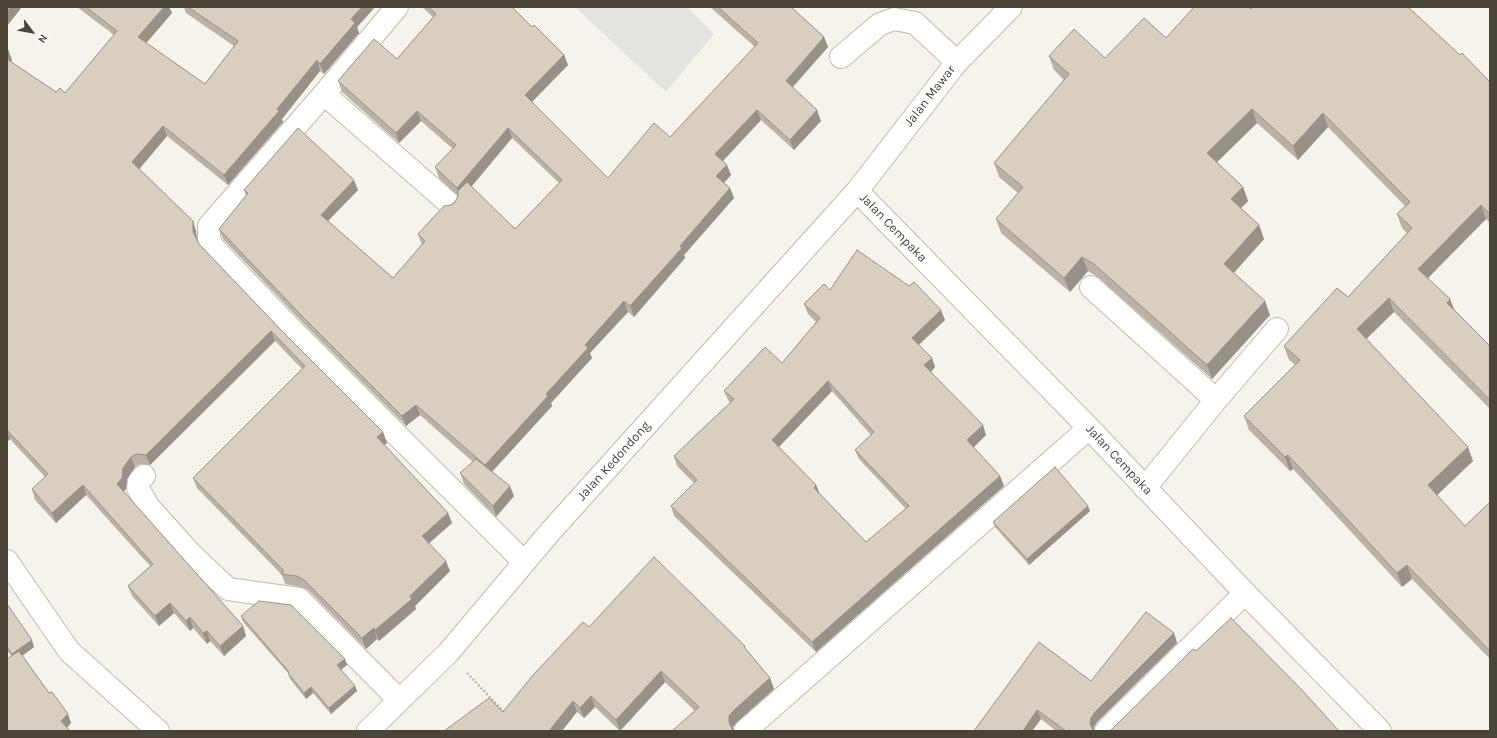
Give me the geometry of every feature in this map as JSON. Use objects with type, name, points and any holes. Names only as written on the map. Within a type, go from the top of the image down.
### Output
[{"type":"street","points":[[397,7],[324,94],[209,226],[209,238],[212,246],[302,339],[524,562]]},
{"type":"street","name":"Jalan Mawar","points":[[856,192],[957,62],[1011,7]]},
{"type":"street","points":[[841,57],[880,24],[894,20],[915,24],[957,62]]},
{"type":"street","points":[[324,94],[450,204]]},
{"type":"street","name":"Jalan Cempaka","points":[[856,192],[1089,428],[1370,728]]},
{"type":"street","name":"Jalan Kedondong","points":[[369,730],[448,653],[524,562],[856,192]]},
{"type":"street","points":[[1091,287],[1216,400]]},
{"type":"street","points":[[1145,488],[1216,400],[1277,329]]},
{"type":"street","points":[[745,731],[1089,428]]},
{"type":"street","points":[[144,476],[139,481],[138,488],[148,506],[191,554],[228,590],[299,599],[399,700]]},
{"type":"street","points":[[7,561],[69,651],[158,731]]},
{"type":"street","points":[[1106,731],[1245,593]]},
{"type":"path","points":[[448,653],[506,714]]},
{"type":"shaded area","points":[[687,7],[714,34],[666,92],[576,8]]},
{"type":"building","points":[[86,7],[164,7],[138,37],[205,84],[238,41],[188,7],[362,7],[351,19],[355,23],[320,64],[317,60],[277,109],[279,111],[224,175],[163,126],[132,162],[193,221],[193,232],[199,244],[283,332],[383,432],[377,437],[448,513],[422,536],[446,561],[410,596],[412,599],[375,630],[374,628],[362,638],[304,580],[297,576],[281,574],[284,571],[193,478],[305,366],[271,331],[146,455],[137,454],[131,457],[123,468],[122,478],[117,484],[243,626],[220,646],[207,631],[203,633],[190,617],[186,621],[170,603],[155,616],[128,586],[153,564],[83,485],[52,513],[32,489],[48,474],[7,430],[7,59],[56,92],[60,88],[65,93],[117,31]]},
{"type":"building","points":[[429,7],[512,7],[532,27],[534,25],[564,55],[525,95],[608,178],[654,123],[670,137],[758,43],[718,7],[791,7],[824,37],[786,81],[817,110],[790,140],[757,110],[715,154],[727,165],[716,176],[730,188],[680,246],[682,248],[630,306],[624,301],[585,345],[588,348],[546,394],[548,396],[485,465],[416,405],[402,416],[301,315],[219,229],[248,193],[244,190],[298,128],[354,180],[321,215],[393,278],[425,241],[418,234],[444,206],[451,205],[455,202],[458,196],[458,191],[467,182],[515,229],[562,180],[508,128],[457,188],[435,167],[456,145],[417,111],[396,133],[338,81],[374,39],[397,59],[436,14]]},
{"type":"building","points":[[1194,7],[1248,7],[1251,9],[1253,7],[1408,7],[1460,55],[1462,53],[1490,82],[1490,214],[1481,205],[1418,269],[1450,299],[1447,303],[1490,346],[1490,400],[1389,298],[1357,329],[1468,447],[1428,485],[1465,526],[1490,502],[1490,651],[1407,565],[1397,573],[1288,455],[1285,457],[1244,416],[1300,360],[1284,346],[1337,288],[1348,297],[1412,228],[1397,214],[1410,202],[1323,113],[1293,146],[1252,109],[1207,153],[1243,187],[1231,199],[1259,225],[1224,264],[1265,301],[1207,365],[1094,264],[1082,257],[1064,278],[996,219],[1023,187],[994,163],[1069,74],[1049,56],[1074,29],[1105,58],[1144,18],[1166,38]]},
{"type":"building","points":[[857,250],[909,286],[914,282],[941,310],[912,338],[932,358],[924,365],[983,425],[967,440],[1000,476],[812,642],[671,506],[697,480],[674,456],[734,399],[724,391],[765,347],[782,363],[820,318],[804,304],[824,284],[830,290]],"holes":[[[828,381],[874,432],[855,450],[909,506],[866,542],[814,488],[816,485],[772,440]]]},
{"type":"building","points":[[476,459],[510,486],[493,506],[460,473]]},
{"type":"building","points":[[1055,467],[1088,506],[1027,559],[993,522]]},
{"type":"building","points":[[654,557],[745,646],[744,647],[770,678],[729,716],[729,722],[732,729],[736,731],[672,731],[699,707],[661,671],[616,720],[591,696],[580,708],[573,701],[549,731],[444,731],[489,698],[503,712],[533,675],[583,622],[589,627]]},
{"type":"building","points":[[259,601],[291,605],[345,659],[337,665],[355,686],[329,708],[311,687],[304,693],[288,673],[289,672],[241,616]]},
{"type":"building","points":[[7,604],[32,640],[12,654],[7,647]]},
{"type":"building","points":[[1146,612],[1174,633],[1094,713],[1090,724],[1095,731],[1066,731],[1037,710],[1023,731],[974,731],[1039,642],[1091,681]]},
{"type":"building","points":[[1231,618],[1301,689],[1339,731],[1110,731],[1193,649],[1196,651]]},
{"type":"building","points":[[19,651],[49,693],[52,692],[68,714],[61,721],[70,731],[7,731],[7,659]]}]
